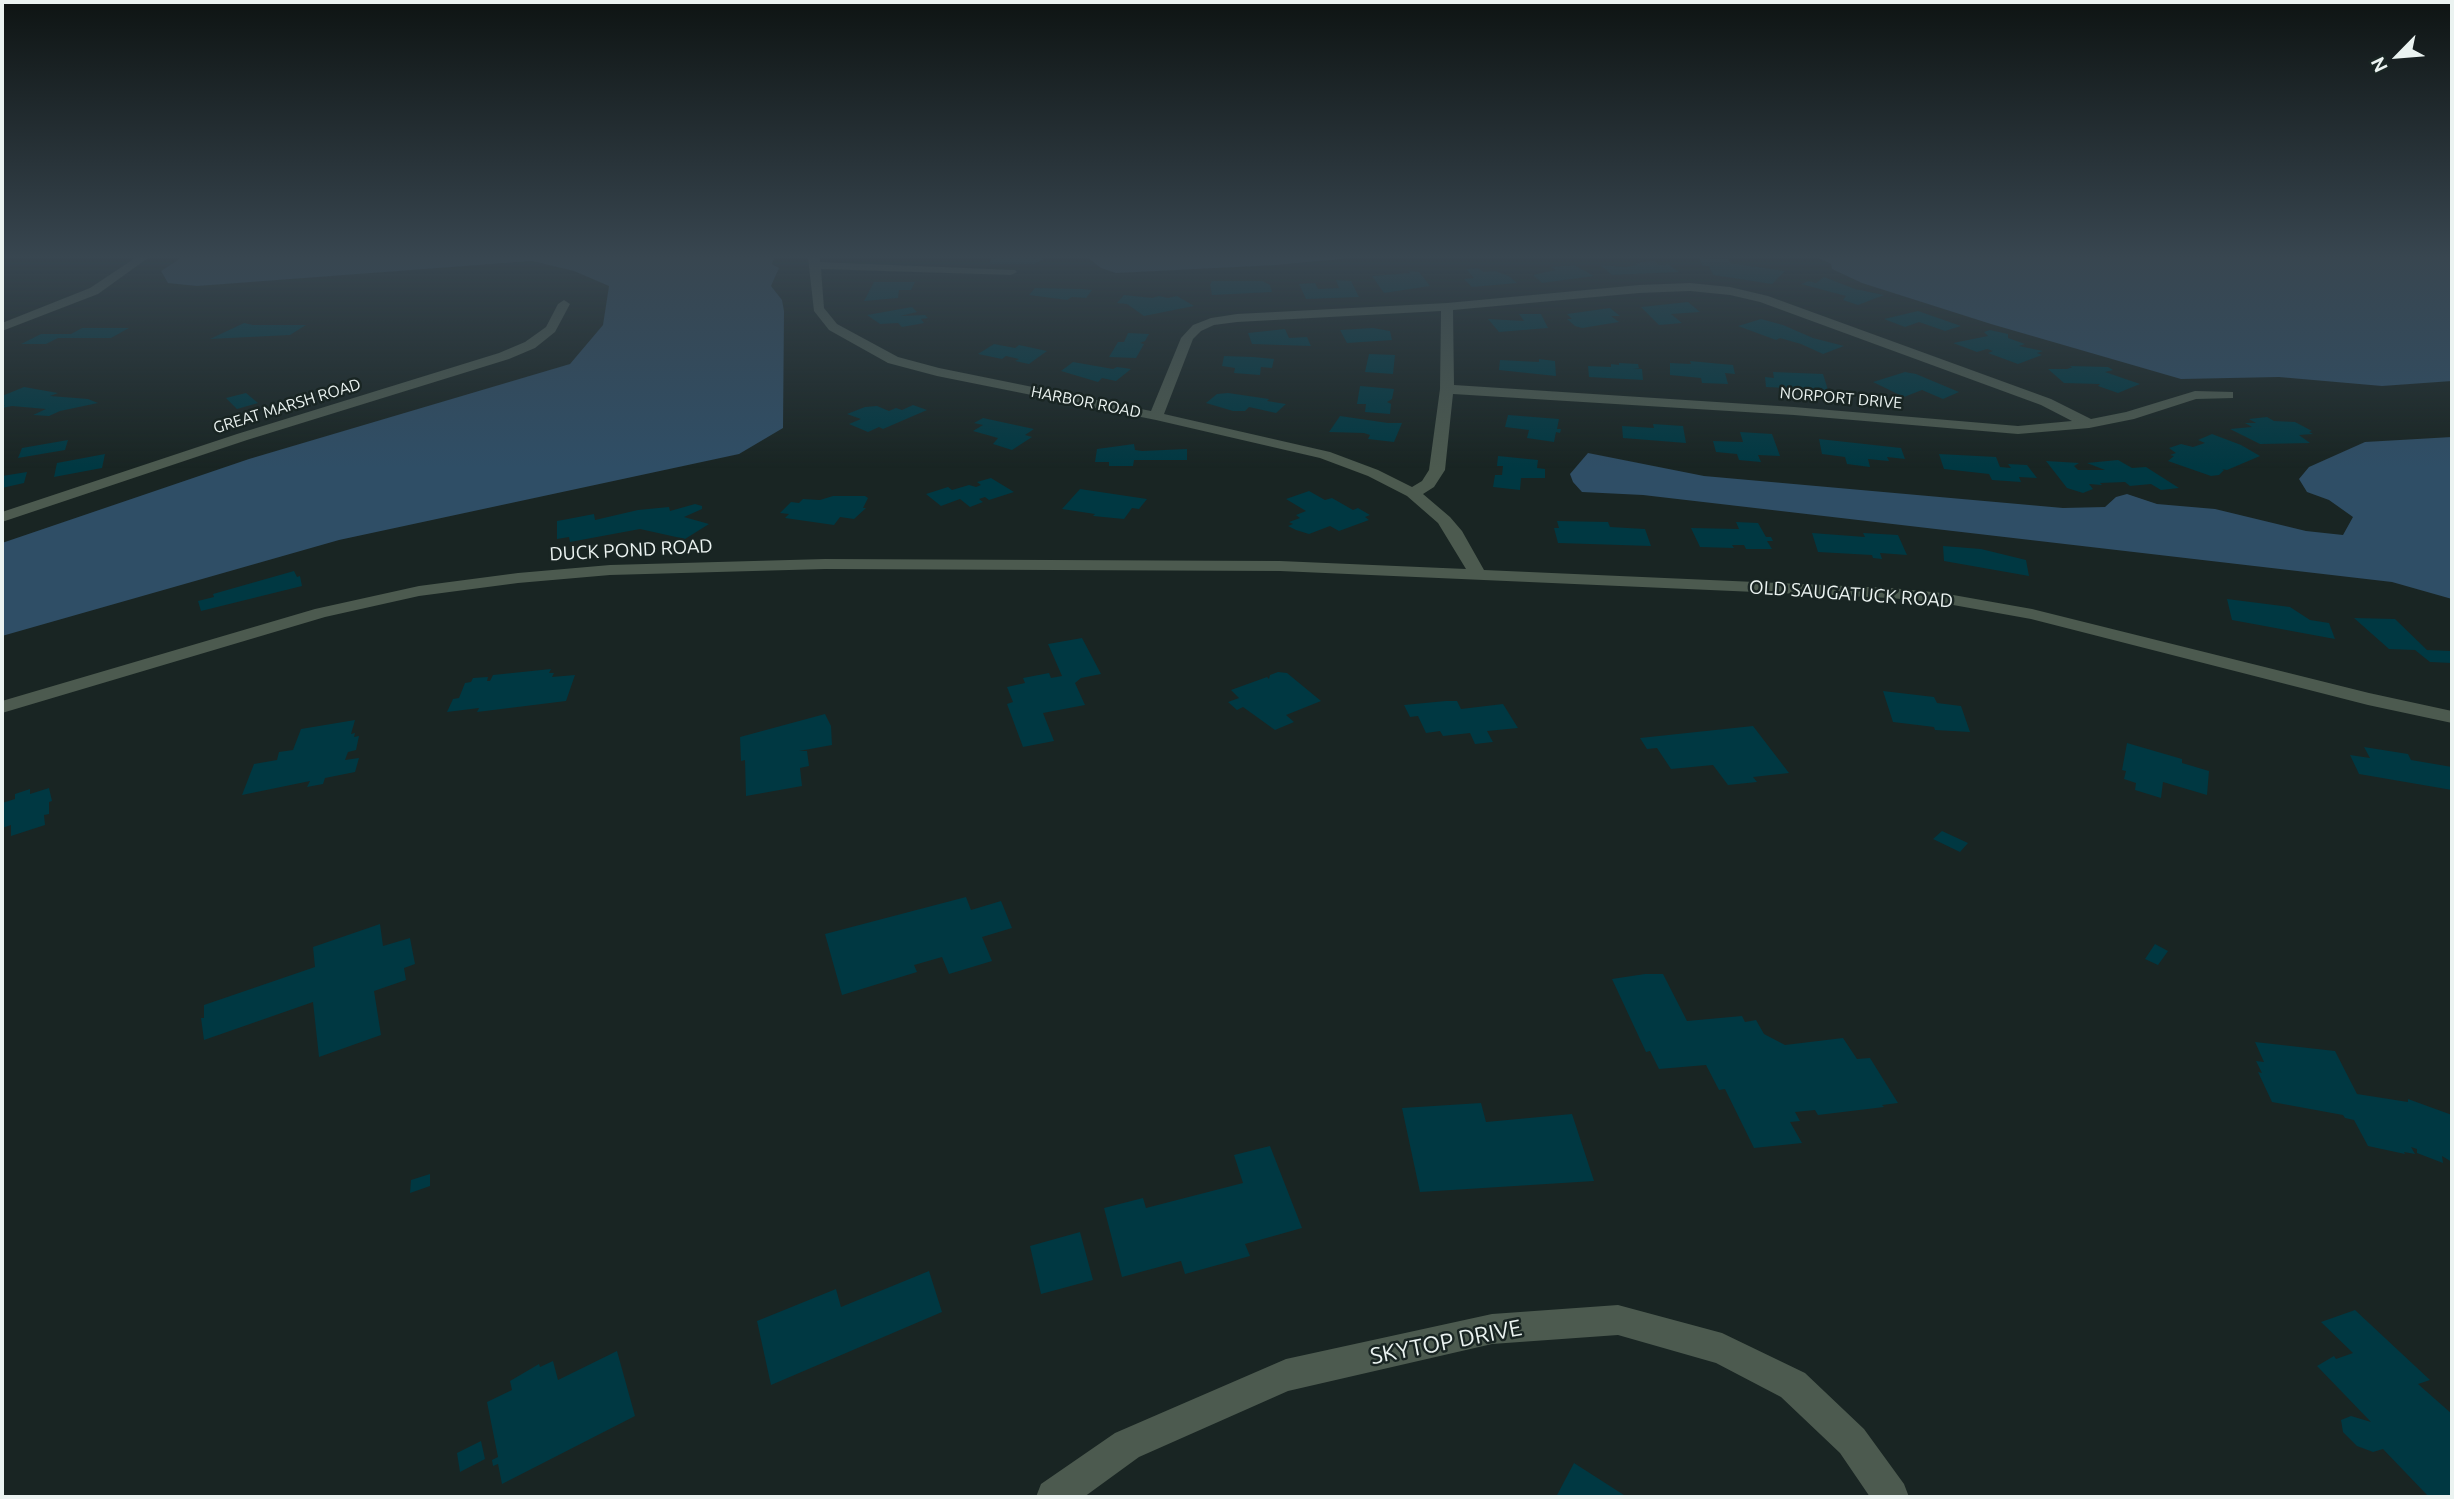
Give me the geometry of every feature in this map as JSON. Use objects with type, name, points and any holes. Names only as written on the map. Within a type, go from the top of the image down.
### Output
[{"type":"street","name":"GREAT MARSH ROAD","points":[[2,517],[242,437],[504,356],[530,345],[551,328]]},
{"type":"street","name":"HARBOR ROAD","points":[[834,328],[859,344],[893,360],[937,372],[1156,416],[1325,455],[1373,473],[1413,493],[1444,520],[1456,535],[1479,576]]},
{"type":"street","points":[[1156,416],[1187,338],[1199,328]]},
{"type":"street","points":[[1413,493],[1428,484],[1437,470],[1447,389],[1447,328]]},
{"type":"street","points":[[1847,328],[2046,402],[2089,424]]},
{"type":"street","name":"NORPORT DRIVE","points":[[1447,389],[1794,411],[2018,430],[2089,424],[2129,416],[2194,396],[2228,395]]},
{"type":"street","name":"DUCK POND ROAD","points":[[2,707],[321,613],[419,591],[518,578],[610,570],[825,564],[1280,566]]},
{"type":"street","name":"OLD SAUGATUCK ROAD","points":[[1280,566],[1804,587],[1941,598],[2032,614],[2368,699],[2452,716]]},
{"type":"street","name":"SKYTOP DRIVE","points":[[1054,1497],[1127,1445],[1286,1375],[1492,1329],[1618,1320],[1722,1349],[1793,1385],[1852,1441],[1891,1497]]},
{"type":"water","points":[[601,328],[784,328],[783,428],[739,454],[339,540],[2,636],[2,543],[249,459],[570,364]]},
{"type":"water","points":[[2005,328],[2452,328],[2452,381],[2382,386],[2279,377],[2181,379]]},
{"type":"water","points":[[2452,437],[2452,599],[2392,582],[1643,495],[1582,492],[1570,474],[1588,453],[1704,476],[2063,508],[2105,507],[2116,497],[2127,494],[2157,504],[2215,509],[2306,531],[2343,535],[2353,517],[2329,500],[2307,492],[2299,479],[2309,467],[2365,442]]},
{"type":"building","points":[[82,328],[129,328],[111,338],[58,338],[46,344],[21,344],[41,334],[71,334]]},
{"type":"building","points":[[233,328],[301,328],[290,335],[210,339]]},
{"type":"building","points":[[1373,328],[1390,331],[1392,340],[1347,343],[1340,330]]},
{"type":"building","points":[[1496,328],[1548,328],[1499,332]]},
{"type":"building","points":[[1743,328],[1790,328],[1813,338],[1844,346],[1823,354],[1801,344],[1780,338],[1776,340]]},
{"type":"building","points":[[1285,329],[1289,338],[1307,337],[1311,346],[1252,344],[1248,333]]},
{"type":"building","points":[[1990,330],[2008,334],[2008,338],[2025,344],[2019,346],[2043,351],[2037,353],[2042,355],[2018,364],[1988,353],[1993,351],[1987,349],[1977,352],[1953,343],[1988,336],[1984,332]]},
{"type":"building","points":[[1128,333],[1149,334],[1145,341],[1140,343],[1144,344],[1136,358],[1109,357],[1118,342],[1124,342]]},
{"type":"building","points":[[994,344],[1015,348],[1019,345],[1047,351],[1029,364],[1006,356],[1002,359],[978,354]]},
{"type":"building","points":[[1369,354],[1395,355],[1393,374],[1365,372]]},
{"type":"building","points":[[1224,356],[1274,359],[1272,368],[1261,367],[1260,375],[1234,373],[1235,368],[1222,366]]},
{"type":"building","points":[[1539,359],[1555,361],[1556,376],[1499,370],[1500,360],[1539,362]]},
{"type":"building","points":[[1690,361],[1733,365],[1735,374],[1725,373],[1728,384],[1702,383],[1701,378],[1670,375],[1670,363],[1691,364]]},
{"type":"building","points":[[1073,362],[1113,369],[1131,369],[1116,381],[1102,378],[1098,382],[1061,371]]},
{"type":"building","points":[[1611,364],[1638,364],[1639,368],[1633,368],[1642,369],[1643,380],[1589,377],[1588,366],[1611,367]]},
{"type":"building","points":[[2070,366],[2108,367],[2113,370],[2105,372],[2140,384],[2118,393],[2098,386],[2100,384],[2064,383],[2048,369],[2070,369],[2067,368],[2072,368]]},
{"type":"building","points":[[1773,372],[1823,374],[1828,390],[1766,387],[1765,377],[1774,378]]},
{"type":"building","points":[[1905,372],[1959,392],[1943,399],[1922,390],[1904,397],[1873,382]]},
{"type":"building","points":[[1360,386],[1394,389],[1392,399],[1387,402],[1391,404],[1390,414],[1365,412],[1366,404],[1357,404]]},
{"type":"building","points":[[24,387],[58,393],[50,396],[88,399],[98,403],[49,416],[33,415],[46,409],[12,406],[2,408],[5,405],[2,405],[2,396]]},
{"type":"building","points":[[246,393],[258,403],[237,409],[226,398]]},
{"type":"building","points":[[1228,393],[1286,404],[1276,413],[1249,407],[1245,411],[1233,411],[1206,403],[1217,394]]},
{"type":"building","points":[[913,405],[927,410],[883,429],[879,427],[868,432],[849,424],[861,419],[847,414],[865,407],[877,406],[889,411],[896,408],[902,410]]},
{"type":"building","points":[[1508,415],[1559,419],[1557,429],[1561,429],[1560,433],[1556,432],[1554,442],[1527,438],[1529,430],[1505,427]]},
{"type":"building","points":[[1340,416],[1402,423],[1394,442],[1368,439],[1370,435],[1364,433],[1329,432]]},
{"type":"building","points":[[2267,417],[2274,421],[2295,422],[2312,431],[2309,432],[2313,434],[2299,435],[2310,443],[2260,444],[2230,429],[2252,427],[2245,423],[2256,423],[2249,419]]},
{"type":"building","points":[[983,418],[1034,429],[1025,435],[1032,437],[1012,450],[993,444],[998,438],[973,431],[983,425],[974,423]]},
{"type":"building","points":[[1653,424],[1683,426],[1686,443],[1623,438],[1622,426],[1654,428]]},
{"type":"building","points":[[1740,432],[1772,434],[1780,456],[1758,455],[1761,462],[1739,460],[1737,454],[1716,452],[1713,441],[1743,442]]},
{"type":"building","points":[[2212,434],[2260,456],[2227,470],[2222,469],[2224,470],[2219,475],[2211,476],[2168,461],[2174,456],[2170,455],[2176,453],[2169,448],[2181,444],[2193,447],[2205,443],[2198,440]]},
{"type":"building","points":[[1819,439],[1901,448],[1905,459],[1868,459],[1870,467],[1847,464],[1845,457],[1822,454]]},
{"type":"building","points":[[68,440],[65,450],[18,458],[22,448]]},
{"type":"building","points":[[1134,444],[1135,450],[1142,451],[1187,449],[1187,460],[1134,460],[1133,466],[1109,466],[1109,462],[1095,462],[1097,449]]},
{"type":"building","points":[[105,454],[102,468],[54,477],[57,463]]},
{"type":"building","points":[[1939,454],[1996,457],[2000,467],[2011,468],[2008,464],[2027,465],[2037,478],[2019,477],[2021,482],[1992,480],[1989,474],[1944,469]]},
{"type":"building","points":[[1498,456],[1538,460],[1537,468],[1545,469],[1545,478],[1521,478],[1520,490],[1493,487],[1495,475],[1502,475],[1503,466],[1497,466]]},
{"type":"building","points":[[2118,460],[2132,468],[2146,467],[2179,488],[2161,490],[2151,484],[2130,486],[2125,482],[2100,483],[2102,485],[2089,484],[2093,489],[2083,493],[2067,488],[2046,461],[2079,463],[2074,466],[2078,470],[2105,470],[2087,463]]},
{"type":"building","points":[[27,472],[24,483],[2,488],[2,476]]},
{"type":"building","points":[[991,478],[1014,492],[989,500],[985,497],[979,499],[983,502],[970,507],[960,499],[941,506],[926,494],[948,487],[952,490],[969,485],[976,487],[981,485],[977,482]]},
{"type":"building","points":[[1080,489],[1147,499],[1139,509],[1132,508],[1124,519],[1062,509]]},
{"type":"building","points":[[1309,491],[1325,500],[1332,498],[1353,510],[1358,508],[1370,515],[1365,517],[1369,520],[1339,531],[1330,526],[1309,534],[1288,526],[1293,524],[1289,522],[1300,518],[1296,515],[1306,511],[1286,499]]},
{"type":"building","points":[[833,496],[865,496],[868,498],[863,508],[866,508],[854,519],[840,517],[834,525],[785,518],[789,514],[780,513],[791,502],[799,503],[803,499],[820,500]]},
{"type":"building","points":[[695,504],[702,506],[702,509],[684,517],[709,524],[685,539],[640,529],[570,542],[569,537],[557,539],[557,521],[594,514],[595,520],[638,510],[669,507],[670,511]]},
{"type":"building","points":[[1557,521],[1608,522],[1610,527],[1645,529],[1651,546],[1558,543],[1554,528],[1559,528]]},
{"type":"building","points":[[1736,522],[1758,523],[1766,537],[1771,537],[1773,541],[1767,541],[1772,549],[1746,549],[1744,545],[1732,545],[1734,548],[1700,547],[1691,528],[1739,529]]},
{"type":"building","points":[[1812,533],[1865,537],[1863,533],[1898,535],[1907,555],[1880,553],[1882,559],[1873,558],[1872,555],[1818,552]]},
{"type":"building","points":[[1943,546],[1981,549],[2026,560],[2029,576],[1944,561]]},
{"type":"building","points":[[294,571],[297,577],[300,576],[302,586],[201,611],[198,601],[214,597],[213,594]]},
{"type":"building","points":[[2227,599],[2290,607],[2310,620],[2329,623],[2335,639],[2232,620]]},
{"type":"building","points":[[2354,618],[2395,619],[2427,650],[2450,651],[2452,663],[2430,662],[2415,650],[2389,649]]},
{"type":"building","points":[[1082,638],[1101,674],[1081,678],[1075,683],[1085,705],[1043,713],[1054,741],[1023,747],[1007,704],[1013,702],[1007,687],[1025,683],[1023,678],[1049,673],[1051,678],[1062,676],[1048,644]]},
{"type":"building","points":[[551,669],[549,673],[554,673],[552,677],[575,675],[566,701],[477,712],[479,708],[447,712],[453,699],[459,698],[465,683],[471,682],[473,678],[488,677],[487,681],[490,681],[493,675]]},
{"type":"building","points":[[1287,673],[1321,701],[1286,715],[1294,722],[1275,730],[1243,707],[1237,710],[1228,702],[1239,698],[1231,690],[1267,677],[1269,679],[1270,675]]},
{"type":"building","points":[[1883,691],[1934,697],[1937,703],[1961,706],[1970,732],[1935,730],[1934,727],[1893,722]]},
{"type":"building","points":[[1457,701],[1461,709],[1503,704],[1518,728],[1487,731],[1493,742],[1475,744],[1470,733],[1443,736],[1440,731],[1426,733],[1418,716],[1410,717],[1404,705]]},
{"type":"building","points":[[825,714],[831,726],[832,745],[799,751],[807,751],[809,766],[800,768],[802,786],[746,796],[745,760],[741,761],[740,737]]},
{"type":"building","points":[[355,720],[351,734],[355,733],[354,737],[359,736],[356,750],[348,752],[345,760],[359,758],[355,772],[325,778],[323,784],[307,787],[310,781],[242,795],[254,764],[277,760],[279,752],[293,750],[301,729]]},
{"type":"building","points":[[1753,726],[1789,773],[1753,777],[1757,782],[1728,785],[1713,765],[1671,769],[1657,748],[1647,749],[1640,738]]},
{"type":"building","points":[[2127,743],[2182,759],[2182,763],[2209,771],[2207,795],[2163,782],[2161,798],[2135,790],[2136,783],[2124,779],[2126,771],[2122,770]]},
{"type":"building","points":[[2364,747],[2408,754],[2411,760],[2452,767],[2452,790],[2359,774],[2350,755],[2370,758]]},
{"type":"building","points":[[49,788],[52,801],[49,802],[49,814],[44,815],[45,825],[11,836],[11,825],[2,828],[2,803],[15,799],[15,794],[30,789],[30,794]]},
{"type":"building","points":[[1942,831],[1968,843],[1960,852],[1933,839]]},
{"type":"building","points":[[966,897],[971,910],[1001,901],[1012,928],[982,937],[992,961],[949,974],[942,957],[914,965],[917,972],[842,995],[825,934]]},
{"type":"building","points":[[380,924],[383,946],[410,938],[415,964],[404,968],[406,980],[374,991],[381,1035],[319,1057],[313,1002],[204,1040],[201,1018],[204,1018],[204,1005],[315,967],[313,947]]},
{"type":"building","points":[[2155,944],[2168,951],[2158,965],[2145,959]]},
{"type":"building","points":[[1663,974],[1687,1021],[1742,1016],[1745,1022],[1756,1020],[1764,1034],[1785,1045],[1843,1038],[1857,1059],[1870,1058],[1898,1103],[1818,1115],[1815,1110],[1795,1112],[1800,1121],[1790,1122],[1802,1143],[1754,1148],[1725,1089],[1719,1090],[1706,1065],[1659,1069],[1650,1051],[1646,1052],[1612,979]]},
{"type":"building","points":[[2255,1042],[2335,1051],[2357,1094],[2408,1102],[2408,1099],[2452,1115],[2452,1162],[2442,1156],[2443,1163],[2417,1153],[2417,1149],[2411,1147],[2415,1154],[2368,1146],[2354,1120],[2343,1115],[2272,1102],[2258,1072],[2262,1073],[2256,1061],[2264,1062]]},
{"type":"building","points":[[1481,1103],[1486,1122],[1572,1114],[1594,1181],[1420,1192],[1402,1108]]},
{"type":"building","points":[[1270,1146],[1302,1228],[1245,1244],[1250,1256],[1185,1274],[1181,1261],[1122,1277],[1104,1208],[1143,1198],[1146,1208],[1243,1183],[1234,1155]]},
{"type":"building","points":[[430,1174],[430,1186],[410,1193],[411,1180]]},
{"type":"building","points":[[1080,1232],[1093,1280],[1041,1294],[1030,1246]]},
{"type":"building","points":[[929,1271],[942,1312],[771,1385],[757,1321],[836,1289],[841,1307]]},
{"type":"building","points":[[2355,1310],[2430,1380],[2418,1384],[2452,1414],[2452,1497],[2429,1497],[2383,1449],[2373,1452],[2357,1446],[2343,1432],[2341,1420],[2351,1416],[2371,1422],[2317,1366],[2334,1356],[2336,1359],[2353,1353],[2321,1322]]},
{"type":"building","points":[[617,1351],[635,1416],[502,1484],[498,1464],[493,1466],[492,1460],[498,1457],[487,1402],[512,1390],[510,1381],[539,1364],[540,1367],[553,1361],[558,1380]]},
{"type":"building","points":[[481,1441],[485,1459],[460,1472],[457,1453]]},
{"type":"building","points":[[1574,1463],[1627,1497],[1556,1497]]}]
